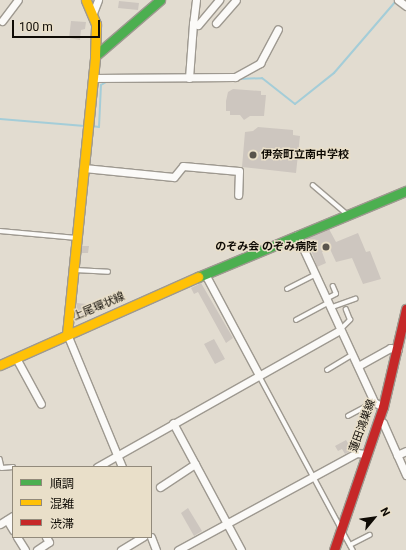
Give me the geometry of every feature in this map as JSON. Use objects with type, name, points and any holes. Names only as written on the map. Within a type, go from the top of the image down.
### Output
[{"type":"main road","name":"上尾環状線","points":[[86,0],[93,13],[96,24],[95,56],[67,334],[297,235],[406,191]]},
{"type":"main road","points":[[95,56],[160,0]]},
{"type":"main road","name":"蓮田鴻巣線","points":[[334,550],[365,454],[383,407],[398,350],[404,336],[406,309]]},
{"type":"main road","points":[[0,365],[67,334]]},
{"type":"street","points":[[2,21],[18,0]]},
{"type":"street","points":[[93,13],[98,0]]},
{"type":"street","points":[[189,78],[196,0]]},
{"type":"street","points":[[193,23],[198,25],[219,0]]},
{"type":"street","points":[[216,23],[236,0]]},
{"type":"street","points":[[399,0],[406,6]]},
{"type":"street","points":[[92,78],[235,77],[260,63],[278,29]]},
{"type":"street","points":[[84,168],[174,177],[183,166],[239,171],[238,195]]},
{"type":"street","points":[[297,235],[374,402],[383,407]]},
{"type":"street","points":[[205,274],[259,375]]},
{"type":"street","points":[[99,466],[340,330]]},
{"type":"street","points":[[67,334],[122,466]]},
{"type":"street","points":[[358,366],[390,348],[398,350]]},
{"type":"street","points":[[16,358],[41,404]]},
{"type":"street","points":[[379,420],[383,422],[406,475]]},
{"type":"street","points":[[173,423],[241,550]]},
{"type":"street","points":[[397,455],[406,451]]},
{"type":"street","points":[[178,550],[357,453],[365,454]]},
{"type":"street","points":[[160,487],[195,464]]},
{"type":"street","points":[[0,524],[10,518]]},
{"type":"street","points":[[18,538],[25,550]]},
{"type":"street","points":[[37,550],[49,542],[47,538]]},
{"type":"street","points":[[121,550],[142,538]]},
{"type":"street","points":[[151,538],[156,550]]},
{"type":"lane","points":[[313,185],[348,214]]},
{"type":"lane","points":[[0,231],[77,238]]},
{"type":"lane","points":[[74,270],[108,272]]},
{"type":"lane","points":[[287,289],[315,275]]},
{"type":"lane","points":[[328,303],[336,294],[333,287]]},
{"type":"lane","points":[[296,320],[328,303],[355,299]]},
{"type":"lane","points":[[340,330],[350,320],[346,310]]},
{"type":"lane","points":[[327,370],[352,354]]},
{"type":"lane","points":[[259,375],[353,550]]},
{"type":"lane","points":[[348,416],[374,402]]},
{"type":"lane","points":[[0,460],[2,468],[12,467]]},
{"type":"lane","points":[[350,545],[370,535]]},
{"type":"building","points":[[119,1],[139,3],[138,10],[118,8]]},
{"type":"building","points":[[71,21],[86,22],[85,29],[81,30],[80,40],[69,38]]},
{"type":"building","points":[[233,89],[261,91],[261,95],[266,95],[264,116],[250,116],[244,120],[240,115],[230,115],[230,111],[226,111],[226,101],[228,92]]},
{"type":"building","points":[[258,127],[293,130],[293,135],[300,136],[296,173],[242,167],[245,132],[253,131]]},
{"type":"building","points":[[329,229],[336,242],[358,233],[366,252],[370,251],[381,279],[363,284],[352,258],[336,262],[330,249],[322,252],[326,263],[317,267],[307,238]]},
{"type":"building","points":[[296,244],[298,249],[289,252],[287,248]]},
{"type":"building","points":[[82,246],[89,246],[88,253],[82,253]]},
{"type":"building","points":[[201,283],[233,338],[226,343],[198,292],[194,294],[191,288]]},
{"type":"building","points":[[77,303],[86,304],[85,315],[76,314]]},
{"type":"building","points":[[214,339],[225,359],[215,364],[204,344]]},
{"type":"building","points":[[346,440],[352,450],[345,454],[342,449],[338,451],[335,446]]},
{"type":"building","points":[[188,508],[202,531],[194,536],[181,513]]},
{"type":"waterway","points":[[238,79],[262,78],[295,104],[334,73],[396,1]]},
{"type":"waterway","points":[[92,126],[99,127],[101,85],[106,82],[159,81]]},
{"type":"waterway","points":[[0,119],[85,126]]},
{"type":"traffic: fast","points":[[95,56],[160,0]]},
{"type":"traffic: fast","points":[[198,277],[406,191]]},
{"type":"traffic: slow","points":[[67,334],[95,56],[96,24],[86,0]]},
{"type":"traffic: slow","points":[[0,365],[198,277]]},
{"type":"traffic: jam","points":[[334,550],[383,407],[406,309]]},
{"type":"place","name":"伊奈町立南中学校","points":[[253,155]]},
{"type":"place","name":"のぞみ会 のぞみ病院","points":[[326,247]]}]
